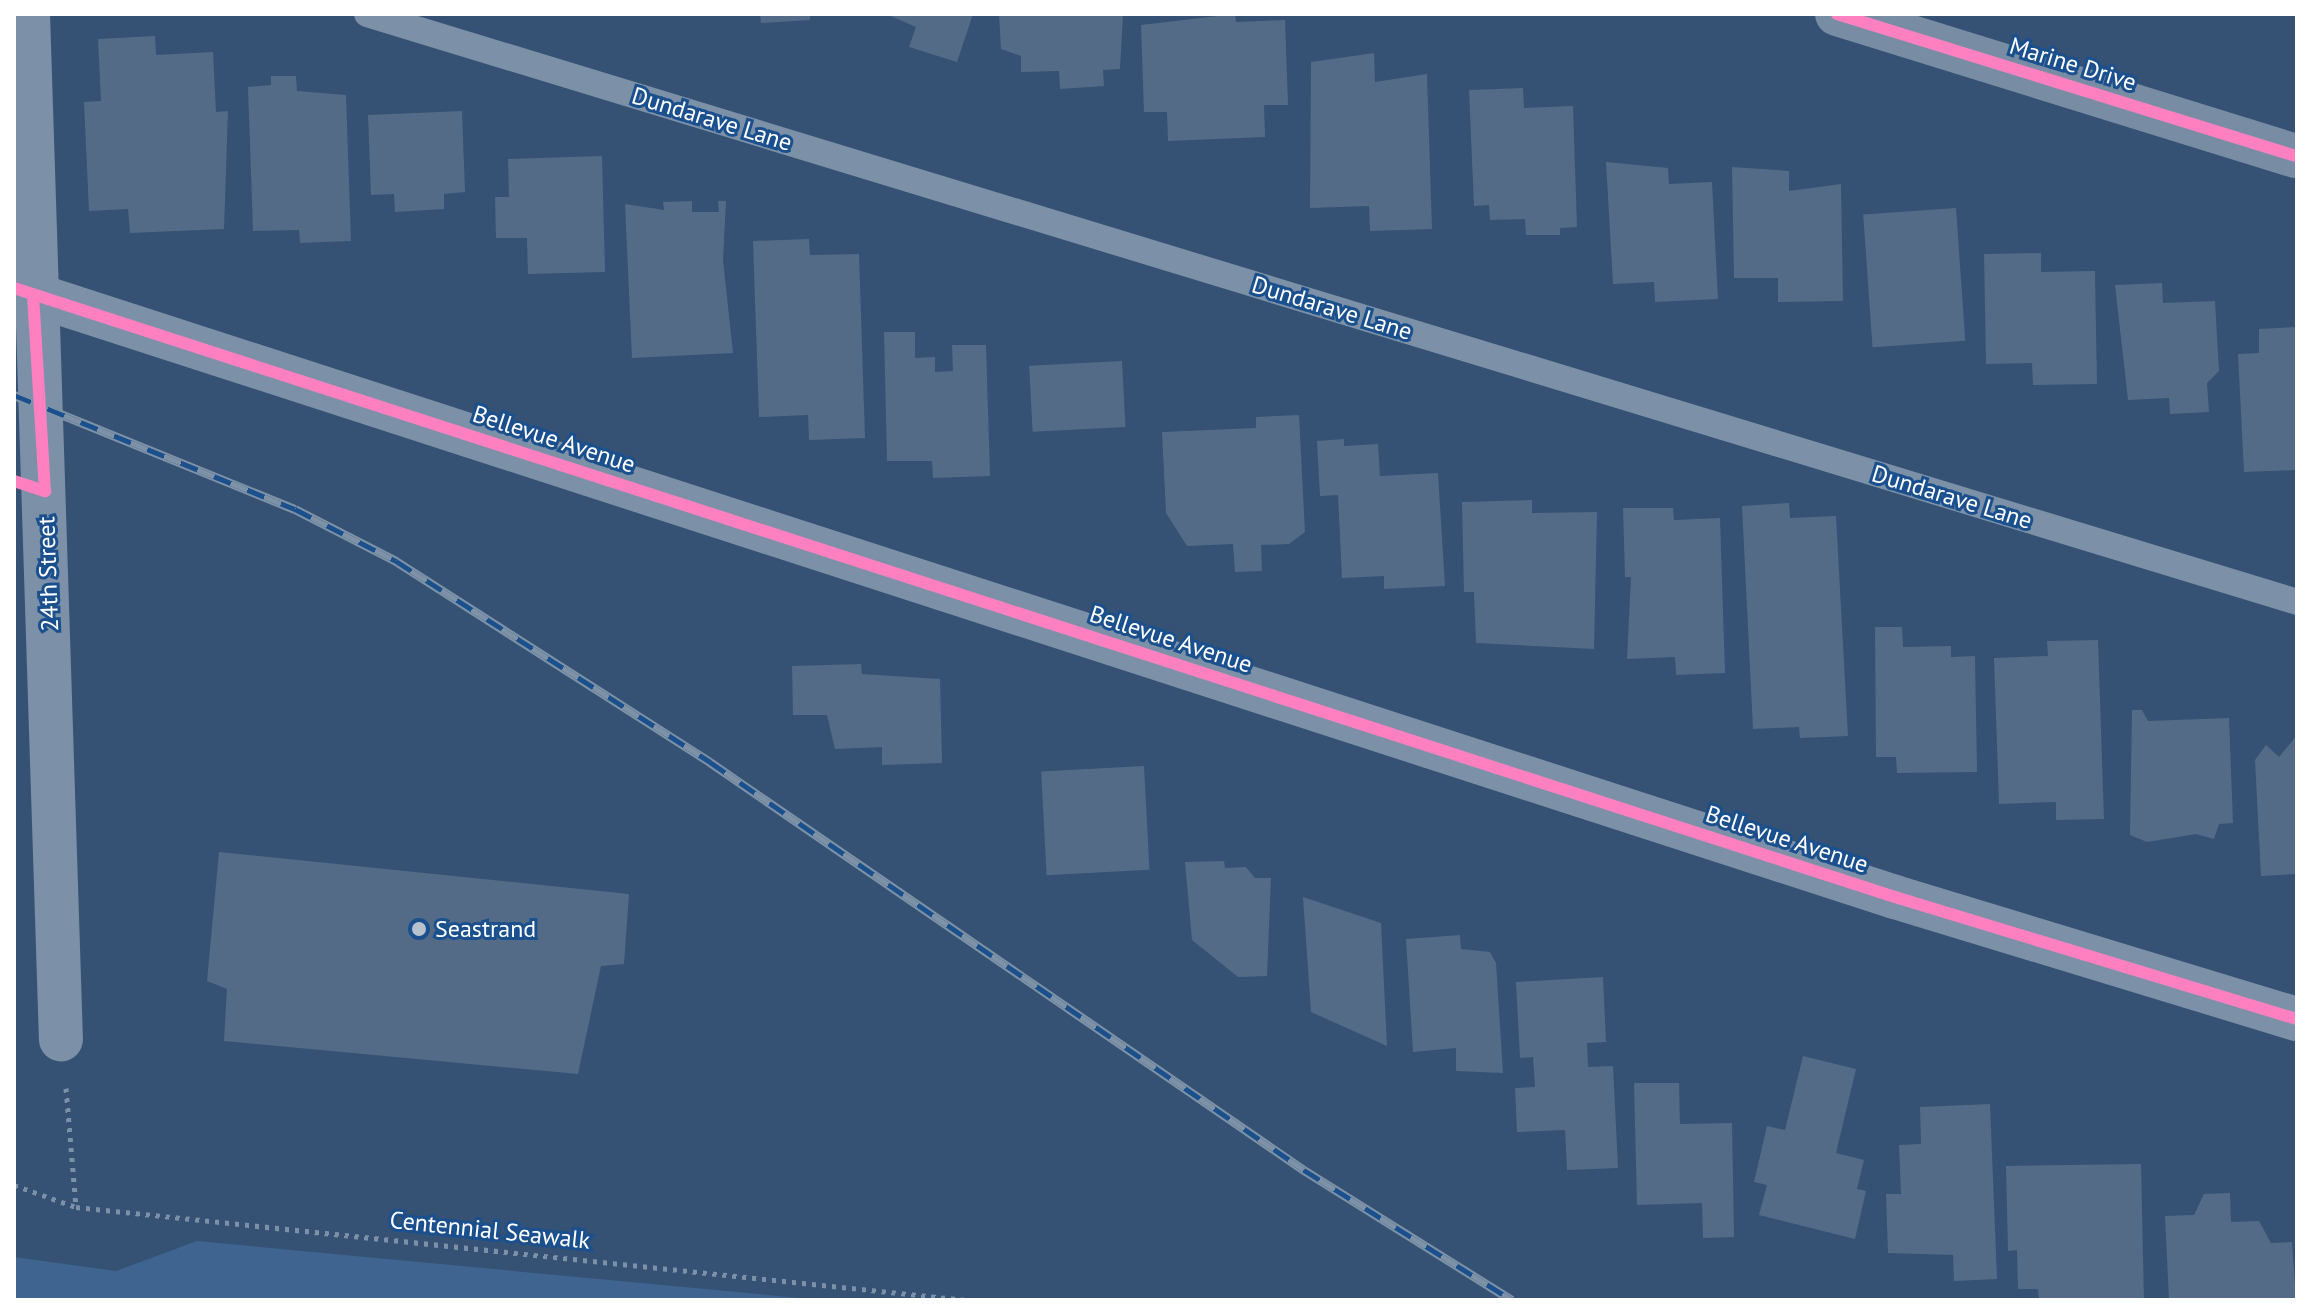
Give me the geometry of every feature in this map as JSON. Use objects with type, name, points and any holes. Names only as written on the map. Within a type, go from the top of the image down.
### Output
[{"type":"main road","name":"Marine Drive","points":[[1837,14],[2297,156]]},
{"type":"street","name":"24th Street","points":[[28,14],[24,291],[30,486],[61,1039]]},
{"type":"street","name":"Bellevue Avenue","points":[[24,291],[1895,897],[2297,1019]]},
{"type":"lane","name":"Dundarave Lane","points":[[367,14],[2297,602]]},
{"type":"path","points":[[61,1039],[76,1207]]},
{"type":"water","points":[[197,1241],[821,1300],[14,1300],[14,1257],[116,1271]]},
{"type":"building","points":[[760,14],[810,14],[810,20],[761,23]]},
{"type":"building","points":[[886,14],[973,14],[957,62],[909,47],[916,27]]},
{"type":"building","points":[[999,14],[1123,15],[1120,69],[1103,70],[1104,86],[1060,89],[1059,71],[1021,72],[1021,56],[1001,49]]},
{"type":"building","points":[[1235,14],[1236,22],[1285,20],[1288,105],[1264,105],[1265,137],[1168,141],[1167,112],[1144,112],[1141,25]]},
{"type":"building","points":[[155,36],[156,55],[213,52],[216,112],[228,111],[224,229],[130,233],[128,209],[89,211],[84,102],[101,101],[98,39]]},
{"type":"building","points":[[1374,53],[1375,82],[1427,74],[1432,229],[1370,231],[1369,206],[1310,208],[1311,62]]},
{"type":"building","points":[[271,76],[296,76],[297,91],[346,95],[351,241],[300,243],[299,230],[253,231],[248,87],[271,85]]},
{"type":"building","points":[[1523,88],[1524,108],[1573,106],[1577,227],[1560,228],[1560,235],[1526,235],[1525,219],[1490,220],[1489,205],[1474,206],[1469,90]]},
{"type":"building","points":[[462,111],[465,192],[444,194],[444,209],[395,212],[394,194],[371,195],[368,115]]},
{"type":"building","points":[[602,156],[605,272],[528,274],[527,238],[496,238],[495,197],[509,197],[508,159]]},
{"type":"building","points":[[1606,162],[1668,168],[1669,184],[1712,182],[1718,299],[1655,302],[1654,282],[1613,284]]},
{"type":"building","points":[[1732,167],[1789,171],[1789,191],[1841,184],[1843,301],[1778,302],[1778,278],[1734,278]]},
{"type":"building","points":[[692,201],[692,212],[719,212],[718,201],[726,201],[723,260],[733,353],[632,358],[625,204],[664,210],[663,202]]},
{"type":"building","points":[[1956,208],[1965,341],[1873,347],[1863,214]]},
{"type":"building","points":[[809,239],[810,255],[859,254],[865,438],[809,440],[808,415],[759,417],[753,241]]},
{"type":"building","points":[[2041,253],[2041,272],[2095,271],[2097,384],[2033,385],[2032,363],[1986,364],[1984,254]]},
{"type":"building","points":[[2162,283],[2163,303],[2215,301],[2219,371],[2207,383],[2209,412],[2170,414],[2169,398],[2128,400],[2115,285]]},
{"type":"building","points":[[2297,327],[2297,470],[2244,472],[2238,354],[2259,353],[2259,329]]},
{"type":"building","points":[[884,332],[915,332],[915,358],[935,357],[935,372],[953,371],[952,345],[986,345],[990,476],[933,478],[932,461],[887,461]]},
{"type":"building","points":[[1122,361],[1125,427],[1033,432],[1029,366]]},
{"type":"building","points":[[1299,415],[1305,532],[1289,544],[1261,545],[1262,571],[1235,572],[1233,544],[1187,546],[1166,513],[1162,432],[1256,428],[1256,417]]},
{"type":"building","points":[[1344,439],[1344,446],[1378,444],[1380,476],[1438,473],[1445,586],[1384,589],[1384,576],[1342,578],[1338,495],[1320,496],[1317,441]]},
{"type":"building","points":[[1532,500],[1532,513],[1597,512],[1594,649],[1476,643],[1474,592],[1464,592],[1462,502]]},
{"type":"building","points":[[1789,503],[1790,518],[1836,516],[1848,736],[1800,738],[1799,727],[1753,729],[1742,506]]},
{"type":"building","points":[[1623,508],[1673,508],[1674,520],[1720,518],[1725,673],[1676,675],[1675,657],[1627,659],[1631,577],[1625,577]]},
{"type":"building","points":[[1875,627],[1902,627],[1903,647],[1951,646],[1951,657],[1975,656],[1977,772],[1897,773],[1896,757],[1876,757]]},
{"type":"building","points":[[2098,640],[2104,819],[2056,820],[2056,802],[1999,804],[1994,658],[2048,656],[2047,641]]},
{"type":"building","points":[[861,664],[862,674],[940,679],[942,763],[882,765],[882,747],[835,749],[827,715],[793,715],[792,666]]},
{"type":"building","points":[[2132,710],[2142,710],[2148,721],[2229,718],[2233,823],[2219,824],[2214,839],[2196,834],[2147,842],[2130,835]]},
{"type":"building","points":[[2297,735],[2297,874],[2261,876],[2255,760],[2266,745],[2279,757]]},
{"type":"building","points":[[1144,766],[1149,870],[1047,875],[1041,771]]},
{"type":"building","name":"Seastrand","points":[[219,852],[629,894],[624,964],[601,966],[578,1074],[224,1041],[227,989],[207,981]]},
{"type":"building","points":[[1224,861],[1225,868],[1246,867],[1255,878],[1271,878],[1267,976],[1238,977],[1192,940],[1185,862]]},
{"type":"building","points":[[1303,897],[1381,923],[1387,1046],[1311,1012]]},
{"type":"building","points":[[1460,935],[1461,949],[1490,952],[1496,963],[1503,1073],[1456,1071],[1456,1048],[1413,1052],[1406,939]]},
{"type":"building","points":[[1603,977],[1606,1042],[1587,1043],[1588,1067],[1613,1066],[1618,1168],[1567,1170],[1565,1130],[1517,1132],[1515,1088],[1535,1087],[1533,1057],[1520,1058],[1516,982]]},
{"type":"building","points":[[1803,1056],[1856,1069],[1836,1153],[1864,1160],[1857,1189],[1866,1191],[1855,1239],[1759,1215],[1767,1185],[1754,1182],[1767,1126],[1785,1130]]},
{"type":"building","points":[[1634,1083],[1679,1083],[1680,1124],[1732,1123],[1734,1237],[1703,1238],[1702,1203],[1637,1205]]},
{"type":"building","points":[[1990,1104],[1997,1279],[1954,1281],[1953,1255],[1888,1253],[1886,1194],[1901,1194],[1899,1145],[1921,1144],[1920,1107]]},
{"type":"building","points":[[2141,1164],[2144,1300],[2039,1299],[2038,1289],[2018,1289],[2017,1250],[2008,1251],[2006,1166]]},
{"type":"building","points":[[2230,1193],[2231,1222],[2259,1221],[2271,1243],[2292,1242],[2296,1300],[2169,1300],[2165,1216],[2194,1215],[2204,1194]]},
{"type":"railway","points":[[14,395],[295,509],[396,561],[710,762],[1304,1170],[1512,1300]]},
{"type":"cycle path","points":[[1837,14],[2297,156]]},
{"type":"cycle path","points":[[14,288],[1895,897],[2297,1019]]},
{"type":"cycle path","points":[[14,481],[45,491],[33,294]]},
{"type":"place","name":"Seastrand","points":[[419,929]]}]
